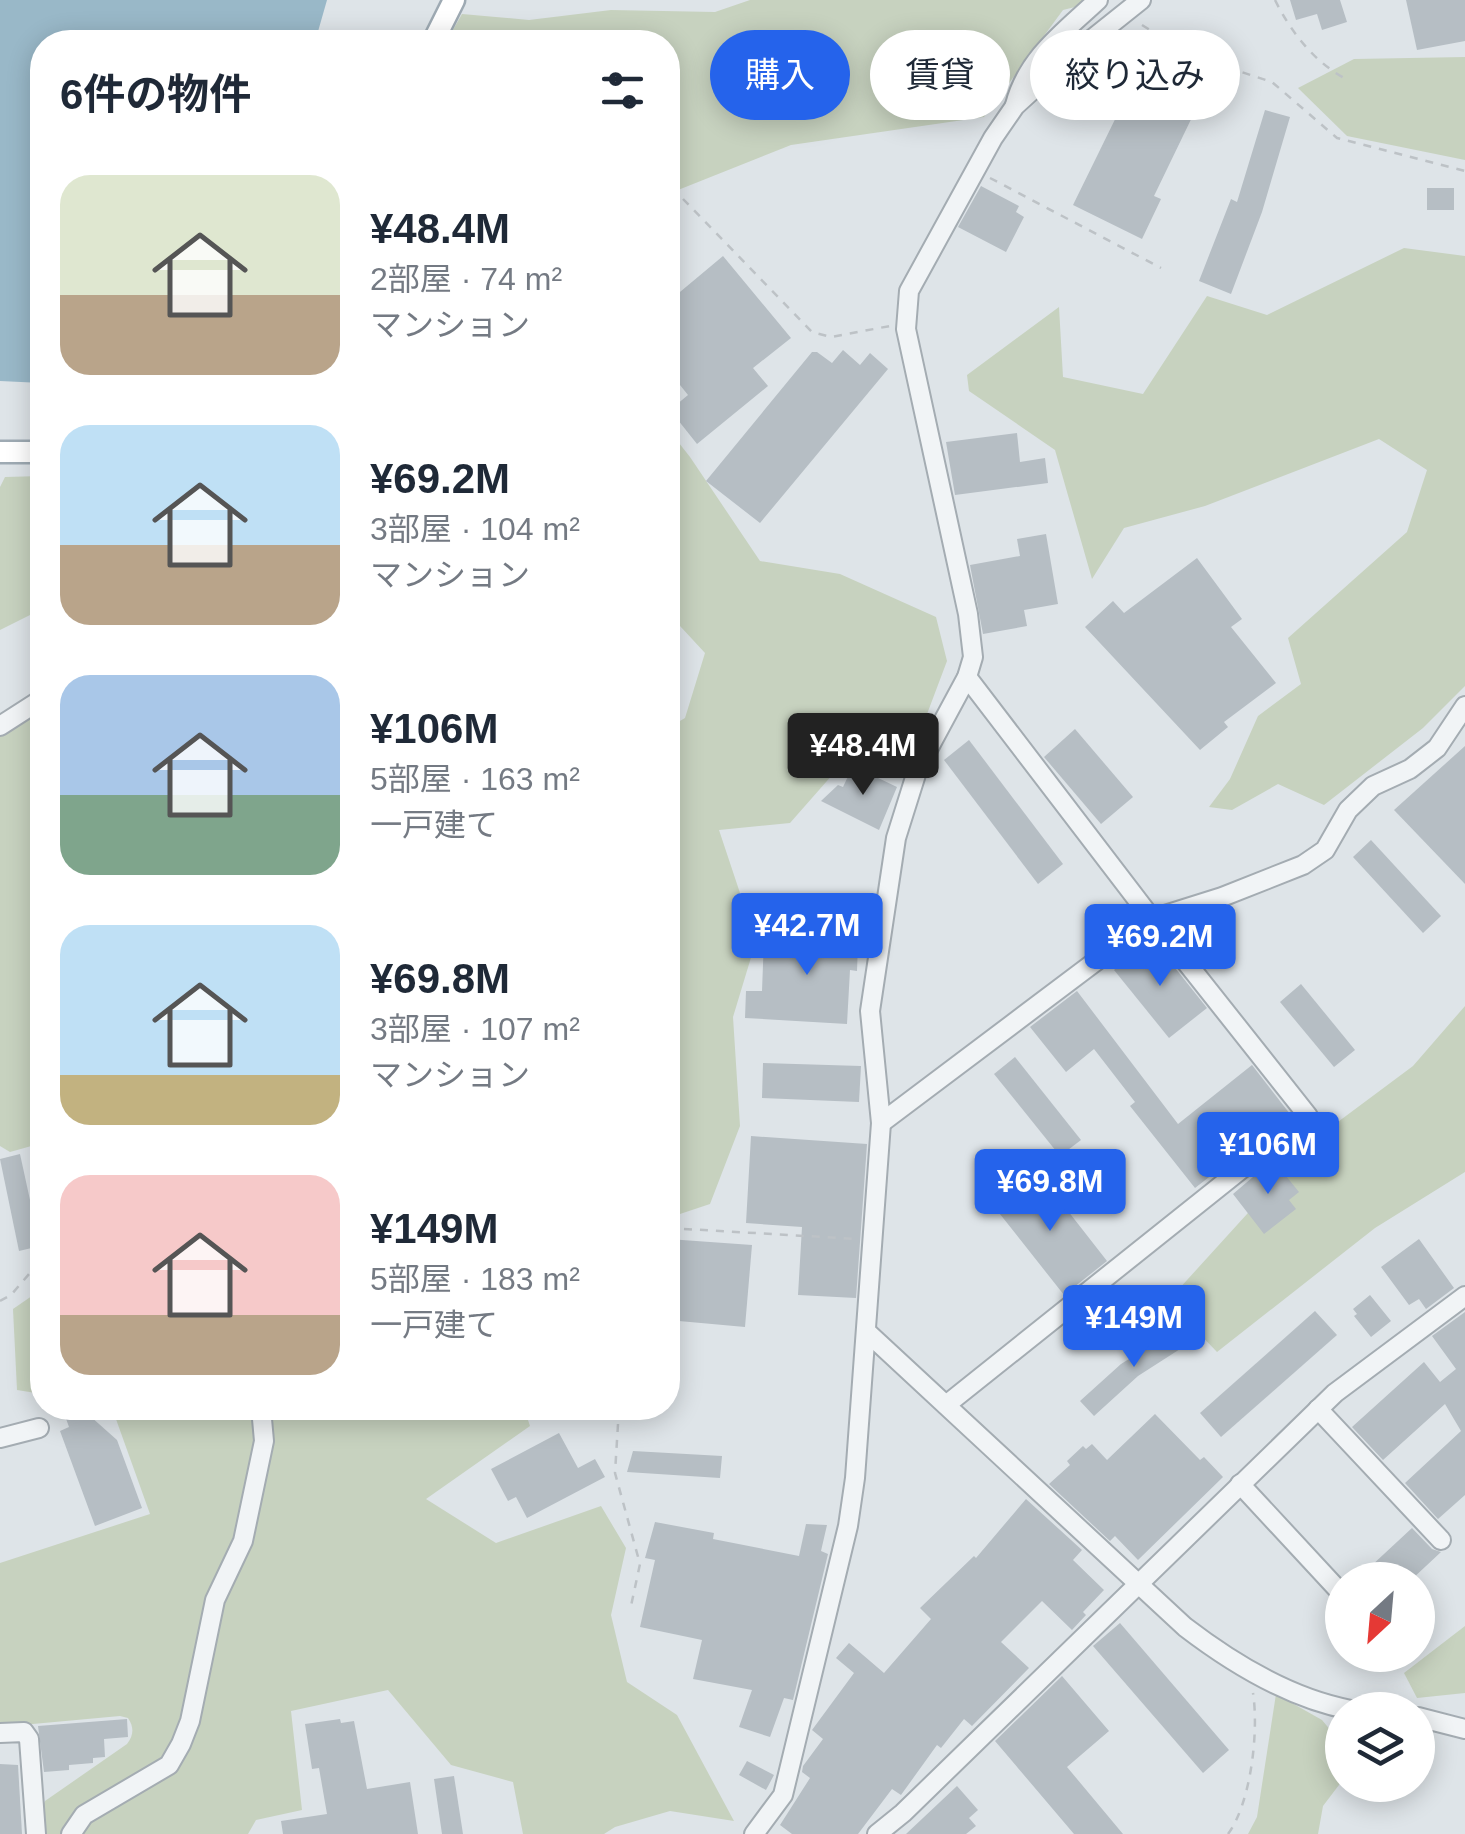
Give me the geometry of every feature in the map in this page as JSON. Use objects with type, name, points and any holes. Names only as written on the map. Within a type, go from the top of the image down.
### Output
[{"type":"main road","points":[[439,30],[454,0]]},
{"type":"main road","points":[[0,452],[30,452]]},
{"type":"street","points":[[754,1834],[784,1795],[848,1526],[855,1478],[881,1123],[870,1011],[896,838],[918,768],[967,676],[973,657],[968,614],[906,324],[908,290],[1015,106],[1027,72],[1049,44],[1098,0]]},
{"type":"street","points":[[1015,106],[1141,0]]},
{"type":"street","points":[[946,1405],[1308,1116],[1152,920],[967,676]]},
{"type":"street","points":[[0,726],[30,706]]},
{"type":"street","points":[[881,1123],[1152,920],[1222,898],[1304,864],[1325,850],[1348,810],[1373,786],[1410,769],[1437,748],[1465,706]]},
{"type":"street","points":[[877,1834],[1334,1393],[1465,1296]]},
{"type":"street","points":[[868,1332],[1136,1584],[1198,1637],[1311,1700],[1325,1704]]},
{"type":"street","points":[[1318,1409],[1441,1540]]},
{"type":"street","points":[[70,1834],[84,1816],[169,1765],[181,1744],[190,1721],[211,1614],[242,1541],[264,1440],[262,1420]]},
{"type":"street","points":[[0,1438],[39,1428]]},
{"type":"street","points":[[1240,1484],[1325,1576]]},
{"type":"street","points":[[1435,1721],[1465,1729]]},
{"type":"street","points":[[0,1733],[24,1732],[29,1739],[36,1834]]},
{"type":"path","points":[[1274,0],[1314,56],[1346,80]]},
{"type":"path","points":[[1123,14],[1192,56],[1272,82],[1337,138],[1465,171]]},
{"type":"path","points":[[975,170],[1161,268]]},
{"type":"path","points":[[683,198],[812,332],[831,337],[906,324]]},
{"type":"path","points":[[680,1229],[874,1240]]},
{"type":"path","points":[[0,1302],[11,1296],[30,1274]]},
{"type":"path","points":[[618,1420],[615,1474],[640,1564],[631,1606]]},
{"type":"path","points":[[1228,1834],[1247,1785],[1256,1716],[1249,1667]]},
{"type":"green space","points":[[750,0],[1103,0],[1063,10],[1048,30],[1030,30],[1030,55],[1010,82],[1010,30],[870,30],[870,120],[963,120],[791,145],[680,189],[680,30],[453,30],[462,14],[529,20],[611,10],[715,12]]},
{"type":"green space","points":[[1465,57],[1465,160],[1347,136],[1298,88],[1354,59]]},
{"type":"green space","points":[[1404,248],[1465,256],[1465,686],[1423,728],[1324,805],[1278,784],[1232,810],[1209,807],[1230,779],[1258,716],[1301,684],[1288,638],[1407,532],[1427,470],[1379,439],[1205,506],[1124,528],[1092,579],[1055,450],[969,391],[967,375],[1059,307],[1063,377],[1143,394],[1207,296],[1267,315]]},
{"type":"green space","points":[[680,444],[760,561],[840,574],[936,617],[947,661],[921,730],[841,765],[790,823],[719,830],[756,941],[733,1017],[740,1126],[710,1204],[680,1214],[680,721],[685,718],[705,653],[680,626]]},
{"type":"green space","points":[[30,476],[30,615],[0,630],[0,487],[5,477]]},
{"type":"green space","points":[[30,714],[30,1146],[10,1152],[0,1146],[0,733]]},
{"type":"green space","points":[[1465,1006],[1465,1172],[1375,1228],[1217,1352],[1168,1301],[1315,1139],[1413,1066]]},
{"type":"green space","points":[[30,1297],[30,1392],[17,1390],[13,1309]]},
{"type":"green space","points":[[116,1420],[528,1420],[530,1426],[426,1499],[496,1543],[601,1506],[626,1548],[611,1615],[627,1682],[677,1715],[734,1821],[670,1811],[604,1834],[523,1834],[513,1782],[451,1765],[388,1690],[291,1711],[302,1810],[256,1820],[248,1834],[42,1834],[45,1801],[127,1744],[132,1728],[128,1718],[120,1716],[0,1727],[0,1563],[150,1514]]},
{"type":"green space","points":[[1465,1626],[1465,1693],[1435,1696],[1435,1692],[1414,1692],[1404,1673],[1435,1672],[1435,1649]]},
{"type":"green space","points":[[1276,1694],[1325,1724],[1326,1802],[1318,1834],[1248,1834],[1257,1817]]},
{"type":"water","points":[[0,0],[327,0],[318,30],[30,30],[30,382],[0,381]]},
{"type":"building","points":[[1290,0],[1340,0],[1347,22],[1322,30],[1317,14],[1296,20]]},
{"type":"building","points":[[1406,0],[1465,0],[1465,41],[1417,50]]},
{"type":"building","points":[[1265,110],[1290,117],[1262,212],[1231,294],[1199,281],[1231,199],[1237,202]]},
{"type":"building","points":[[1115,120],[1191,120],[1154,196],[1161,199],[1142,239],[1073,205]]},
{"type":"building","points":[[981,186],[1019,206],[1016,212],[1024,217],[1006,252],[958,227]]},
{"type":"building","points":[[1427,188],[1454,188],[1454,210],[1427,210]]},
{"type":"building","points":[[723,256],[791,338],[753,368],[768,386],[697,444],[680,423],[680,402],[688,395],[680,385],[680,292]]},
{"type":"building","points":[[843,350],[860,365],[870,353],[888,369],[760,523],[706,481],[812,352],[832,363]]},
{"type":"building","points":[[1017,433],[1020,462],[1045,458],[1048,483],[955,495],[946,442]]},
{"type":"building","points":[[1046,534],[1058,604],[1024,610],[1027,626],[983,634],[970,565],[1020,556],[1017,539]]},
{"type":"building","points":[[1197,558],[1242,619],[1231,627],[1276,683],[1224,722],[1228,727],[1200,750],[1085,627],[1113,601],[1124,613]]},
{"type":"building","points":[[1075,729],[1133,797],[1101,824],[1044,757]]},
{"type":"building","points":[[969,740],[1063,864],[1038,884],[944,760]]},
{"type":"building","points":[[1465,746],[1465,884],[1394,810]]},
{"type":"building","points":[[853,766],[897,787],[879,830],[821,801],[838,785],[843,787]]},
{"type":"building","points":[[1371,840],[1441,916],[1423,933],[1353,857]]},
{"type":"building","points":[[832,915],[857,918],[857,971],[850,970],[847,1024],[745,1018],[746,991],[762,991],[764,938],[829,942]]},
{"type":"building","points":[[1152,939],[1207,1008],[1169,1038],[1114,970]]},
{"type":"building","points":[[1301,984],[1355,1050],[1334,1067],[1280,1002]]},
{"type":"building","points":[[1077,991],[1178,1124],[1252,1065],[1290,1114],[1195,1188],[1130,1106],[1135,1102],[1094,1049],[1066,1072],[1030,1027]]},
{"type":"building","points":[[1015,1057],[1081,1140],[1060,1156],[994,1074]]},
{"type":"building","points":[[763,1063],[861,1066],[859,1102],[762,1098]]},
{"type":"building","points":[[751,1136],[867,1144],[856,1298],[798,1295],[802,1227],[746,1223]]},
{"type":"building","points":[[20,1154],[30,1200],[30,1248],[19,1251],[0,1159]]},
{"type":"building","points":[[1273,1160],[1299,1192],[1289,1200],[1296,1209],[1264,1234],[1233,1194]]},
{"type":"building","points":[[1043,1179],[1107,1261],[1064,1295],[992,1204],[1020,1183],[1027,1191]]},
{"type":"building","points":[[1419,1239],[1454,1288],[1426,1309],[1419,1299],[1409,1305],[1381,1267]]},
{"type":"building","points":[[680,1240],[752,1245],[745,1327],[680,1321]]},
{"type":"building","points":[[1370,1295],[1391,1321],[1371,1337],[1353,1309]]},
{"type":"building","points":[[1315,1311],[1337,1335],[1221,1437],[1200,1413]]},
{"type":"building","points":[[1465,1312],[1465,1495],[1438,1519],[1405,1483],[1461,1431],[1445,1404],[1383,1460],[1352,1427],[1424,1362],[1440,1382],[1456,1369],[1432,1336]]},
{"type":"building","points":[[1182,1326],[1191,1342],[1138,1376],[1094,1416],[1080,1401],[1121,1364]]},
{"type":"building","points":[[1155,1414],[1200,1460],[1204,1457],[1223,1477],[1138,1560],[1115,1536],[1110,1541],[1049,1484],[1083,1446],[1086,1449],[1092,1444],[1107,1460]]},
{"type":"building","points":[[66,1420],[94,1420],[117,1440],[142,1508],[95,1526],[60,1431],[69,1427]]},
{"type":"building","points":[[559,1433],[578,1468],[595,1459],[605,1477],[527,1518],[516,1497],[508,1501],[491,1469]]},
{"type":"building","points":[[633,1451],[722,1456],[720,1478],[627,1472]]},
{"type":"building","points":[[1026,1499],[1082,1550],[1073,1560],[1104,1590],[1072,1630],[1042,1601],[1001,1642],[1029,1668],[972,1726],[964,1719],[941,1748],[937,1745],[901,1795],[892,1789],[858,1834],[792,1834],[780,1825],[810,1778],[802,1772],[803,1766],[823,1739],[812,1730],[854,1673],[836,1658],[849,1643],[884,1673],[931,1619],[920,1608],[976,1558]]},
{"type":"building","points":[[655,1522],[714,1533],[713,1539],[799,1556],[806,1524],[827,1525],[821,1551],[828,1554],[793,1700],[784,1698],[770,1737],[739,1727],[752,1690],[693,1679],[702,1640],[640,1627],[655,1560],[645,1558]]},
{"type":"building","points":[[1412,1528],[1432,1549],[1441,1552],[1430,1562],[1375,1562]]},
{"type":"building","points":[[1120,1623],[1229,1750],[1203,1773],[1093,1646]]},
{"type":"building","points":[[1062,1676],[1109,1731],[1067,1767],[1123,1834],[1074,1834],[995,1741]]},
{"type":"building","points":[[127,1719],[128,1737],[104,1739],[105,1757],[93,1758],[93,1763],[69,1765],[69,1770],[44,1772],[38,1726]]},
{"type":"building","points":[[340,1719],[341,1723],[354,1721],[367,1789],[410,1782],[418,1834],[283,1834],[281,1821],[327,1814],[319,1768],[312,1769],[305,1724]]},
{"type":"building","points":[[747,1761],[774,1775],[766,1790],[739,1775]]},
{"type":"building","points":[[0,1764],[18,1765],[22,1834],[0,1834]]},
{"type":"building","points":[[454,1776],[463,1834],[442,1834],[434,1779]]},
{"type":"building","points":[[957,1786],[978,1810],[969,1818],[976,1826],[966,1834],[906,1834]]}]
